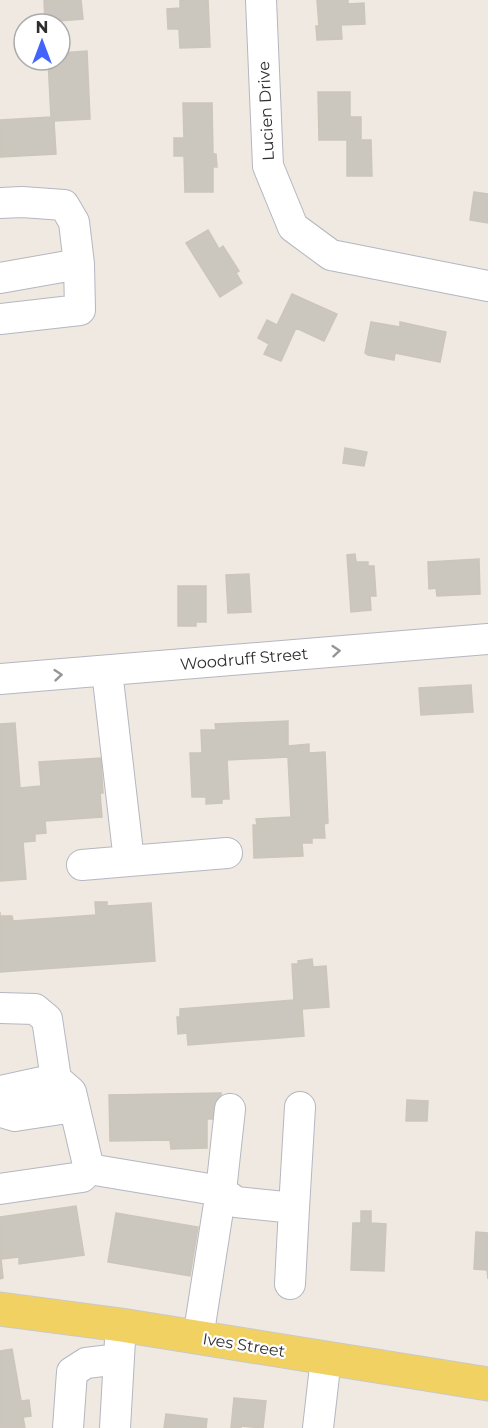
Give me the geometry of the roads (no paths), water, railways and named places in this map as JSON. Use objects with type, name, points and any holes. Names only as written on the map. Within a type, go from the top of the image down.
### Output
[{"type":"main road","name":"Ives Street","points":[[0,1309],[121,1325],[488,1384]]},
{"type":"street","name":"Lucien Drive","points":[[261,0],[268,166],[293,227],[331,255],[488,286]]},
{"type":"street","points":[[0,203],[64,205],[74,222],[79,264],[80,310],[0,319]]},
{"type":"street","points":[[0,278],[79,264]]},
{"type":"street","name":"Woodruff Street","points":[[1,672],[108,671],[488,639]]},
{"type":"street","points":[[108,671],[129,861]]},
{"type":"street","points":[[82,865],[227,853]]},
{"type":"street","points":[[0,1008],[34,1009],[47,1019],[57,1079],[71,1092],[89,1169]]},
{"type":"street","points":[[0,1091],[57,1079]]},
{"type":"street","points":[[0,1109],[2,1112],[15,1116],[74,1107]]},
{"type":"street","points":[[290,1284],[300,1107]]},
{"type":"street","points":[[198,1338],[221,1191],[230,1109]]},
{"type":"street","points":[[0,1189],[82,1177],[89,1169]]},
{"type":"street","points":[[89,1169],[221,1191],[236,1202],[294,1208]]},
{"type":"street","points":[[115,1428],[121,1325]]},
{"type":"street","points":[[318,1428],[326,1358]]},
{"type":"street","points":[[68,1428],[72,1372],[86,1363],[119,1359]]}]
